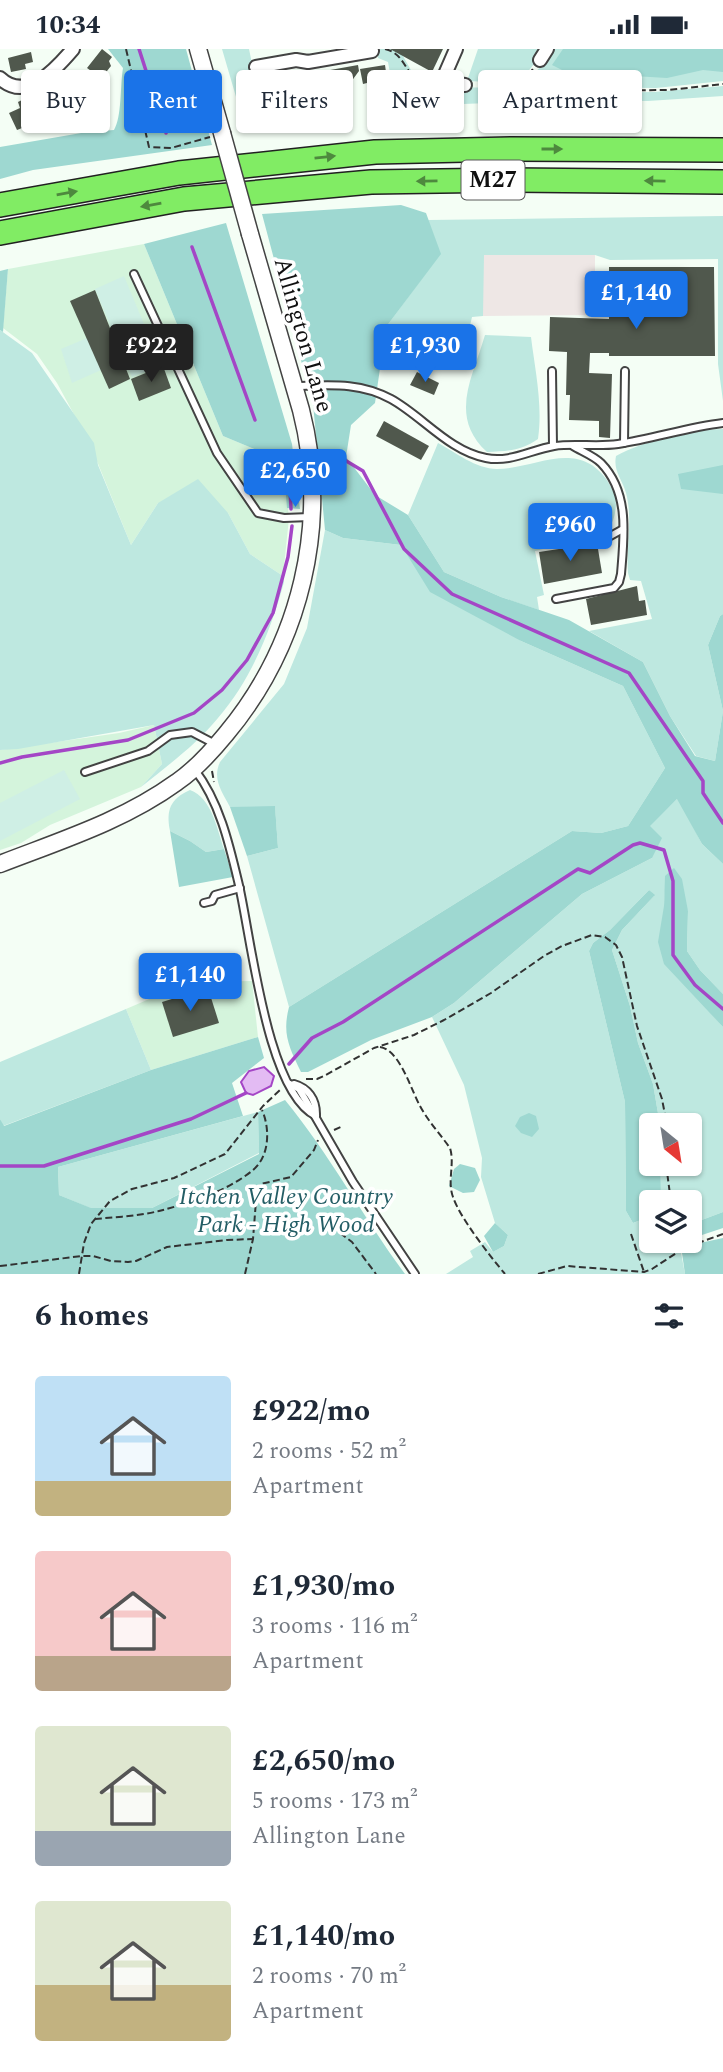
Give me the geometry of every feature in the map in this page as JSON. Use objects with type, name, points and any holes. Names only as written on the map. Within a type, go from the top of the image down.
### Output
[{"type":"highway","name":"M27","points":[[0,205],[179,173],[375,152],[512,149],[723,150]]},
{"type":"highway","name":"M27","points":[[0,233],[184,199],[371,181],[723,182]]},
{"type":"street","points":[[0,78],[17,87],[30,86],[60,65],[73,49]]},
{"type":"street","name":"Allington Lane","points":[[0,864],[133,811],[180,781],[194,768],[217,745],[260,687],[288,629],[304,578],[312,517],[310,454],[295,386],[198,49]]},
{"type":"street","points":[[447,70],[456,49]]},
{"type":"street","points":[[256,67],[296,60],[308,62],[341,53],[372,51]]},
{"type":"lane","points":[[134,274],[217,453],[258,513],[284,518],[312,517]]},
{"type":"lane","points":[[552,371],[553,446]]},
{"type":"lane","points":[[624,443],[625,371]]},
{"type":"lane","points":[[295,386],[334,384],[373,391],[392,400],[460,448],[484,458],[521,456],[553,446],[624,443],[723,423]]},
{"type":"lane","points":[[556,599],[617,586],[621,574],[622,495],[601,463],[571,445]]},
{"type":"lane","points":[[598,543],[623,529]]},
{"type":"lane","points":[[85,772],[148,751],[170,735],[192,732],[217,745]]},
{"type":"lane","points":[[194,768],[209,791],[240,888],[278,1062],[307,1111],[316,1116]]},
{"type":"lane","points":[[204,903],[212,901],[215,895],[240,888]]},
{"type":"lane","points":[[288,1082],[305,1087],[316,1104],[316,1116],[325,1135],[415,1274]]},
{"type":"lane","points":[[353,1182],[361,1177]]},
{"type":"lane","points":[[397,1248],[405,1244]]},
{"type":"path","points":[[126,49],[149,147],[171,148],[200,140]]},
{"type":"path","points":[[385,49],[396,53],[407,70]]},
{"type":"path","points":[[532,70],[544,55]]},
{"type":"path","points":[[642,90],[723,84]]},
{"type":"path","points":[[465,85],[478,85]]},
{"type":"path","points":[[213,765],[217,790]]},
{"type":"path","points":[[79,1274],[84,1243],[94,1219],[110,1201],[120,1194],[174,1178],[225,1154],[261,1109],[294,1074],[310,1079],[324,1076],[377,1047],[414,1035],[444,1020],[562,946],[593,935],[605,937],[616,945],[622,957],[637,1026],[665,1113]]},
{"type":"path","points":[[377,1047],[387,1048],[391,1053],[406,1076],[418,1104],[450,1148],[453,1198],[485,1250],[505,1274]]},
{"type":"path","points":[[94,1219],[157,1212],[226,1187],[255,1169],[265,1149],[268,1128],[261,1109]]},
{"type":"path","points":[[245,1274],[254,1239],[257,1188],[261,1184],[291,1177],[314,1150],[318,1139],[325,1135]]},
{"type":"path","points":[[340,1234],[352,1242],[376,1274]]},
{"type":"path","points":[[631,1234],[644,1272]]},
{"type":"path","points":[[702,1242],[723,1234]]},
{"type":"path","points":[[0,1266],[82,1256],[128,1262],[167,1247],[254,1239]]},
{"type":"path","points":[[538,1274],[567,1266],[644,1272],[676,1253]]},
{"type":"path","points":[[651,1274],[652,1269]]},
{"type":"shaded area","points":[[222,49],[249,49],[253,70],[236,70],[236,97]]},
{"type":"shaded area","points":[[376,49],[399,49],[411,70],[389,70],[388,62],[378,58]]},
{"type":"shaded area","points":[[478,49],[539,49],[529,70],[478,70],[478,81],[467,81]]},
{"type":"shaded area","points":[[554,49],[723,49],[723,81],[642,88],[642,70],[537,70]]},
{"type":"shaded area","points":[[723,86],[723,96],[642,101],[642,92]]},
{"type":"shaded area","points":[[464,88],[478,88],[478,103],[464,104]]},
{"type":"shaded area","points":[[723,216],[723,401],[718,364],[718,259],[610,260],[595,255],[484,255],[483,316],[472,317],[469,330],[453,361],[386,327],[440,254],[428,220]]},
{"type":"shaded area","points":[[483,255],[595,255],[595,315],[483,316]]},
{"type":"shaded area","points":[[124,276],[161,365],[132,377],[95,289]]},
{"type":"shaded area","points":[[0,330],[32,353],[94,443],[98,465],[131,545],[158,503],[198,479],[228,513],[250,554],[283,576],[284,582],[266,636],[250,671],[230,703],[181,755],[141,787],[162,764],[154,725],[0,750]]},
{"type":"shaded area","points":[[485,335],[531,337],[539,400],[538,439],[520,448],[487,452],[475,438],[469,424],[467,396]]},
{"type":"shaded area","points":[[87,338],[101,370],[72,383],[61,349]]},
{"type":"shaded area","points":[[723,429],[723,614],[708,645],[723,711],[715,761],[696,756],[670,716],[643,662],[589,631],[652,619],[641,581],[630,580],[628,573],[628,503],[617,471],[616,456],[668,437]]},
{"type":"shaded area","points":[[438,443],[474,463],[489,468],[511,468],[569,458],[595,467],[607,480],[616,505],[613,521],[607,529],[584,539],[535,551],[544,595],[537,597],[539,610],[444,572],[408,515]]},
{"type":"shaded area","points":[[325,530],[343,538],[401,545],[521,641],[623,686],[665,768],[628,826],[601,833],[572,831],[289,1007],[247,856],[278,848],[275,807],[230,807],[219,785],[217,774],[220,762],[284,684],[307,628]]},
{"type":"shaded area","points":[[64,770],[80,799],[0,841],[0,803]]},
{"type":"shaded area","points":[[190,790],[209,807],[224,849],[206,852],[170,831],[171,806],[178,797]]},
{"type":"shaded area","points":[[678,798],[702,844],[723,864],[723,994],[700,970],[687,951],[688,911],[666,876],[664,906],[709,1011],[723,1027],[723,1212],[702,1220],[702,1190],[660,1190],[660,1176],[702,1176],[702,1113],[658,1113],[653,1084],[638,1043],[630,1006],[612,950],[622,930],[654,896],[649,890],[610,930],[593,943],[589,951],[625,1102],[626,1211],[633,1223],[639,1221],[639,1253],[681,1253],[685,1274],[446,1274],[473,1257],[470,1251],[485,1242],[493,1252],[504,1246],[508,1235],[495,1223],[481,1177],[482,1158],[464,1085],[432,1017],[454,1003],[582,894],[652,858],[649,826]]},
{"type":"shaded area","points":[[126,1009],[151,1070],[3,1126],[0,1119],[0,1062]]},
{"type":"shaded area","points":[[264,1067],[274,1076],[271,1086],[253,1095],[246,1093],[241,1082],[249,1071]]},
{"type":"shaded area","points":[[258,1112],[259,1153],[152,1208],[90,1208],[59,1195],[58,1167]]},
{"type":"green space","points":[[108,49],[186,49],[192,70],[124,70],[124,133],[209,133],[212,145],[33,170],[0,179],[0,147],[81,133],[110,133],[110,130],[114,130],[120,109],[123,68]]},
{"type":"green space","points":[[563,49],[723,49],[723,72],[703,70],[667,78],[642,77],[642,70],[562,70],[552,65]]},
{"type":"green space","points":[[401,205],[426,213],[441,254],[386,327],[375,403],[351,425],[346,457],[375,495],[408,515],[444,572],[501,597],[569,620],[643,662],[670,716],[695,756],[715,761],[723,711],[723,864],[702,844],[677,799],[650,826],[662,838],[652,858],[582,894],[454,1003],[432,1017],[371,1040],[308,1072],[301,1072],[288,1040],[286,1025],[289,1007],[572,831],[601,833],[628,826],[665,768],[623,686],[521,641],[430,592],[401,545],[343,538],[325,530],[313,404],[316,379],[302,364],[262,214]]},
{"type":"green space","points":[[226,223],[292,444],[300,509],[287,508],[283,461],[223,436],[144,244]]},
{"type":"green space","points":[[144,244],[223,436],[283,461],[289,518],[283,576],[250,554],[228,513],[158,503],[131,545],[90,444],[57,383],[37,354],[3,328],[8,269]]},
{"type":"green space","points":[[8,269],[3,332],[0,330],[0,271]]},
{"type":"green space","points":[[723,465],[723,494],[681,489],[678,474]]},
{"type":"green space","points":[[723,614],[723,711],[708,645]]},
{"type":"green space","points":[[154,725],[162,764],[141,787],[50,825],[21,843],[0,850],[0,750],[119,733]]},
{"type":"green space","points":[[275,806],[278,848],[247,856],[230,807]]},
{"type":"green space","points":[[170,831],[206,852],[224,849],[233,877],[179,887]]},
{"type":"green space","points":[[674,868],[682,879],[688,911],[687,951],[700,970],[723,994],[723,1027],[664,964],[658,942],[664,906],[665,876]]},
{"type":"green space","points":[[649,890],[655,895],[622,930],[612,950],[630,1006],[638,1043],[653,1084],[658,1113],[639,1113],[639,1176],[660,1176],[661,1190],[639,1190],[639,1221],[633,1223],[626,1211],[625,1102],[589,951],[593,943],[610,930]]},
{"type":"green space","points":[[252,981],[258,1037],[151,1070],[126,1009],[189,982]]},
{"type":"green space","name":"Itchen Valley Country Park - High Wood","points":[[258,1037],[264,1058],[232,1083],[243,1116],[58,1167],[59,1195],[91,1208],[152,1208],[259,1154],[258,1112],[285,1100],[317,1142],[405,1274],[0,1274],[0,1119],[4,1126],[151,1070]]},
{"type":"green space","points":[[529,1113],[536,1116],[539,1129],[532,1137],[521,1133],[515,1126],[520,1117]]},
{"type":"green space","points":[[460,1164],[475,1168],[480,1180],[474,1192],[463,1193],[449,1186],[454,1169]]},
{"type":"green space","points":[[723,1212],[723,1228],[702,1235],[702,1220]]},
{"type":"green space","points":[[495,1223],[508,1235],[504,1246],[493,1252],[484,1236]]},
{"type":"green space","points":[[723,1238],[723,1274],[685,1274],[682,1253],[702,1253],[702,1243]]},
{"type":"building","points":[[102,49],[112,57],[108,70],[87,68]]},
{"type":"building","points":[[390,49],[443,49],[433,70]]},
{"type":"building","points":[[31,52],[33,62],[25,64],[26,69],[11,72],[8,58]]},
{"type":"building","points":[[358,65],[359,71],[353,79],[353,70],[330,70]]},
{"type":"building","points":[[385,65],[386,70],[367,70],[367,83],[363,84],[360,69]]},
{"type":"building","points":[[21,100],[21,128],[17,130],[9,113],[20,108],[18,102]]},
{"type":"building","points":[[609,267],[714,267],[715,356],[609,356],[609,353],[590,353],[589,373],[612,374],[610,438],[599,437],[599,421],[569,420],[570,395],[566,395],[567,352],[549,351],[550,317],[609,319]]},
{"type":"building","points":[[95,290],[130,379],[109,389],[70,301]]},
{"type":"building","points":[[163,366],[171,388],[139,401],[131,379]]},
{"type":"building","points":[[417,372],[439,383],[434,395],[410,385]]},
{"type":"building","points":[[384,421],[429,446],[421,460],[376,436]]},
{"type":"building","points":[[592,544],[598,549],[602,573],[544,584],[539,552]]},
{"type":"building","points":[[637,586],[639,601],[645,600],[647,615],[591,625],[586,599]]},
{"type":"building","points":[[208,988],[219,1023],[173,1037],[162,1002]]},
{"type":"waterway","points":[[139,49],[146,70]]},
{"type":"waterway","points":[[192,247],[255,420]]},
{"type":"waterway","points":[[327,461],[343,459],[363,471],[404,549],[452,594],[629,673],[703,781],[703,793],[723,823]]},
{"type":"waterway","points":[[291,509],[289,467],[298,465]]},
{"type":"waterway","points":[[0,763],[128,740],[194,713],[222,690],[247,660],[273,613],[288,557],[292,526]]},
{"type":"waterway","points":[[289,1064],[312,1038],[343,1022],[578,869],[590,873],[640,843],[664,850],[673,881],[673,955],[695,985],[723,1009]]},
{"type":"waterway","points":[[0,1166],[44,1166],[191,1119],[246,1093]]}]
